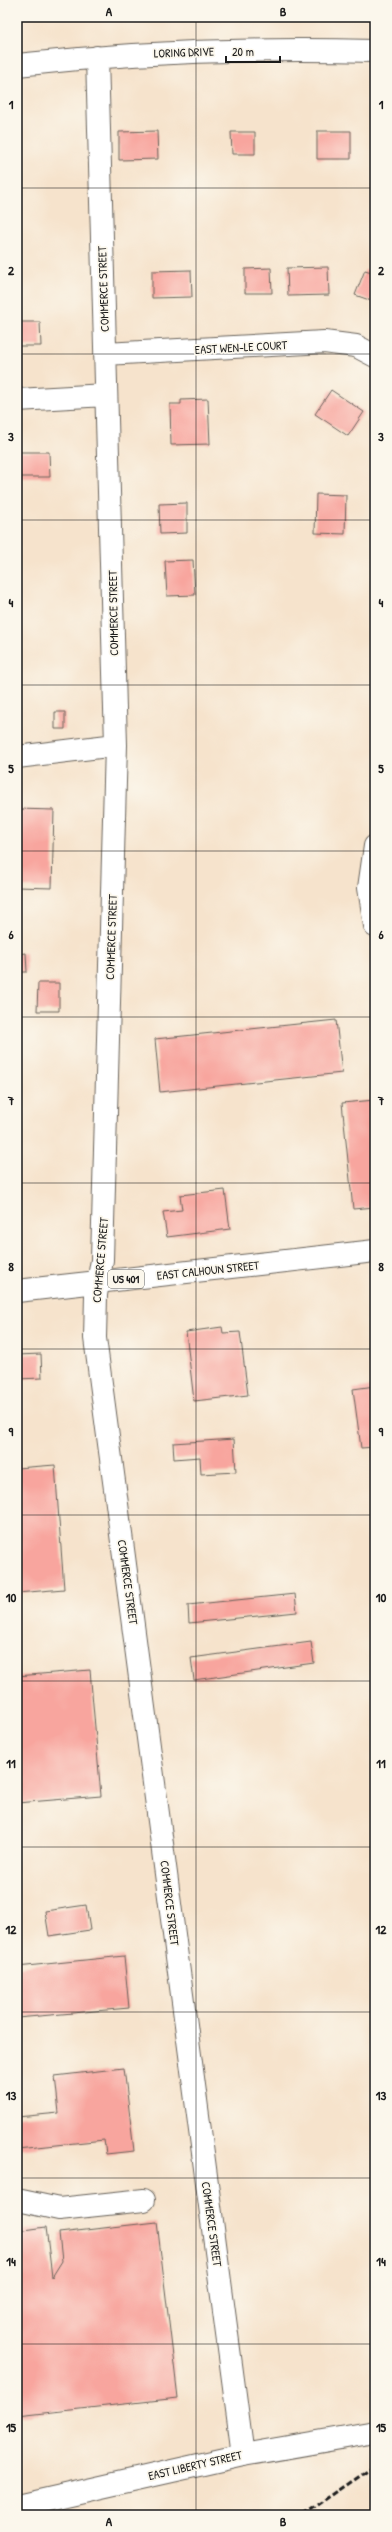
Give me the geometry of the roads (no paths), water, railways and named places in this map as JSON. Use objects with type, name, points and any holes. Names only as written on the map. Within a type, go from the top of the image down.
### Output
[{"type":"street","name":"LORING DRIVE","points":[[17,64],[97,57],[185,52],[375,51]]},
{"type":"street","name":"COMMERCE STREET","points":[[97,57],[116,745],[102,1260],[98,1282],[95,1338],[243,2454]]},
{"type":"street","name":"EAST WEN-LE COURT","points":[[105,354],[324,342],[356,346],[375,356]]},
{"type":"street","points":[[17,400],[106,395]]},
{"type":"street","points":[[17,757],[116,745]]},
{"type":"street","points":[[375,846],[369,888],[375,926]]},
{"type":"street","name":"EAST CALHOUN STREET","points":[[17,1291],[375,1251]]},
{"type":"street","points":[[17,2200],[59,2209],[144,2200]]},
{"type":"street","name":"EAST LIBERTY STREET","points":[[17,2506],[243,2454],[375,2432]]},
{"type":"railway","points":[[302,2515],[375,2466]]}]
